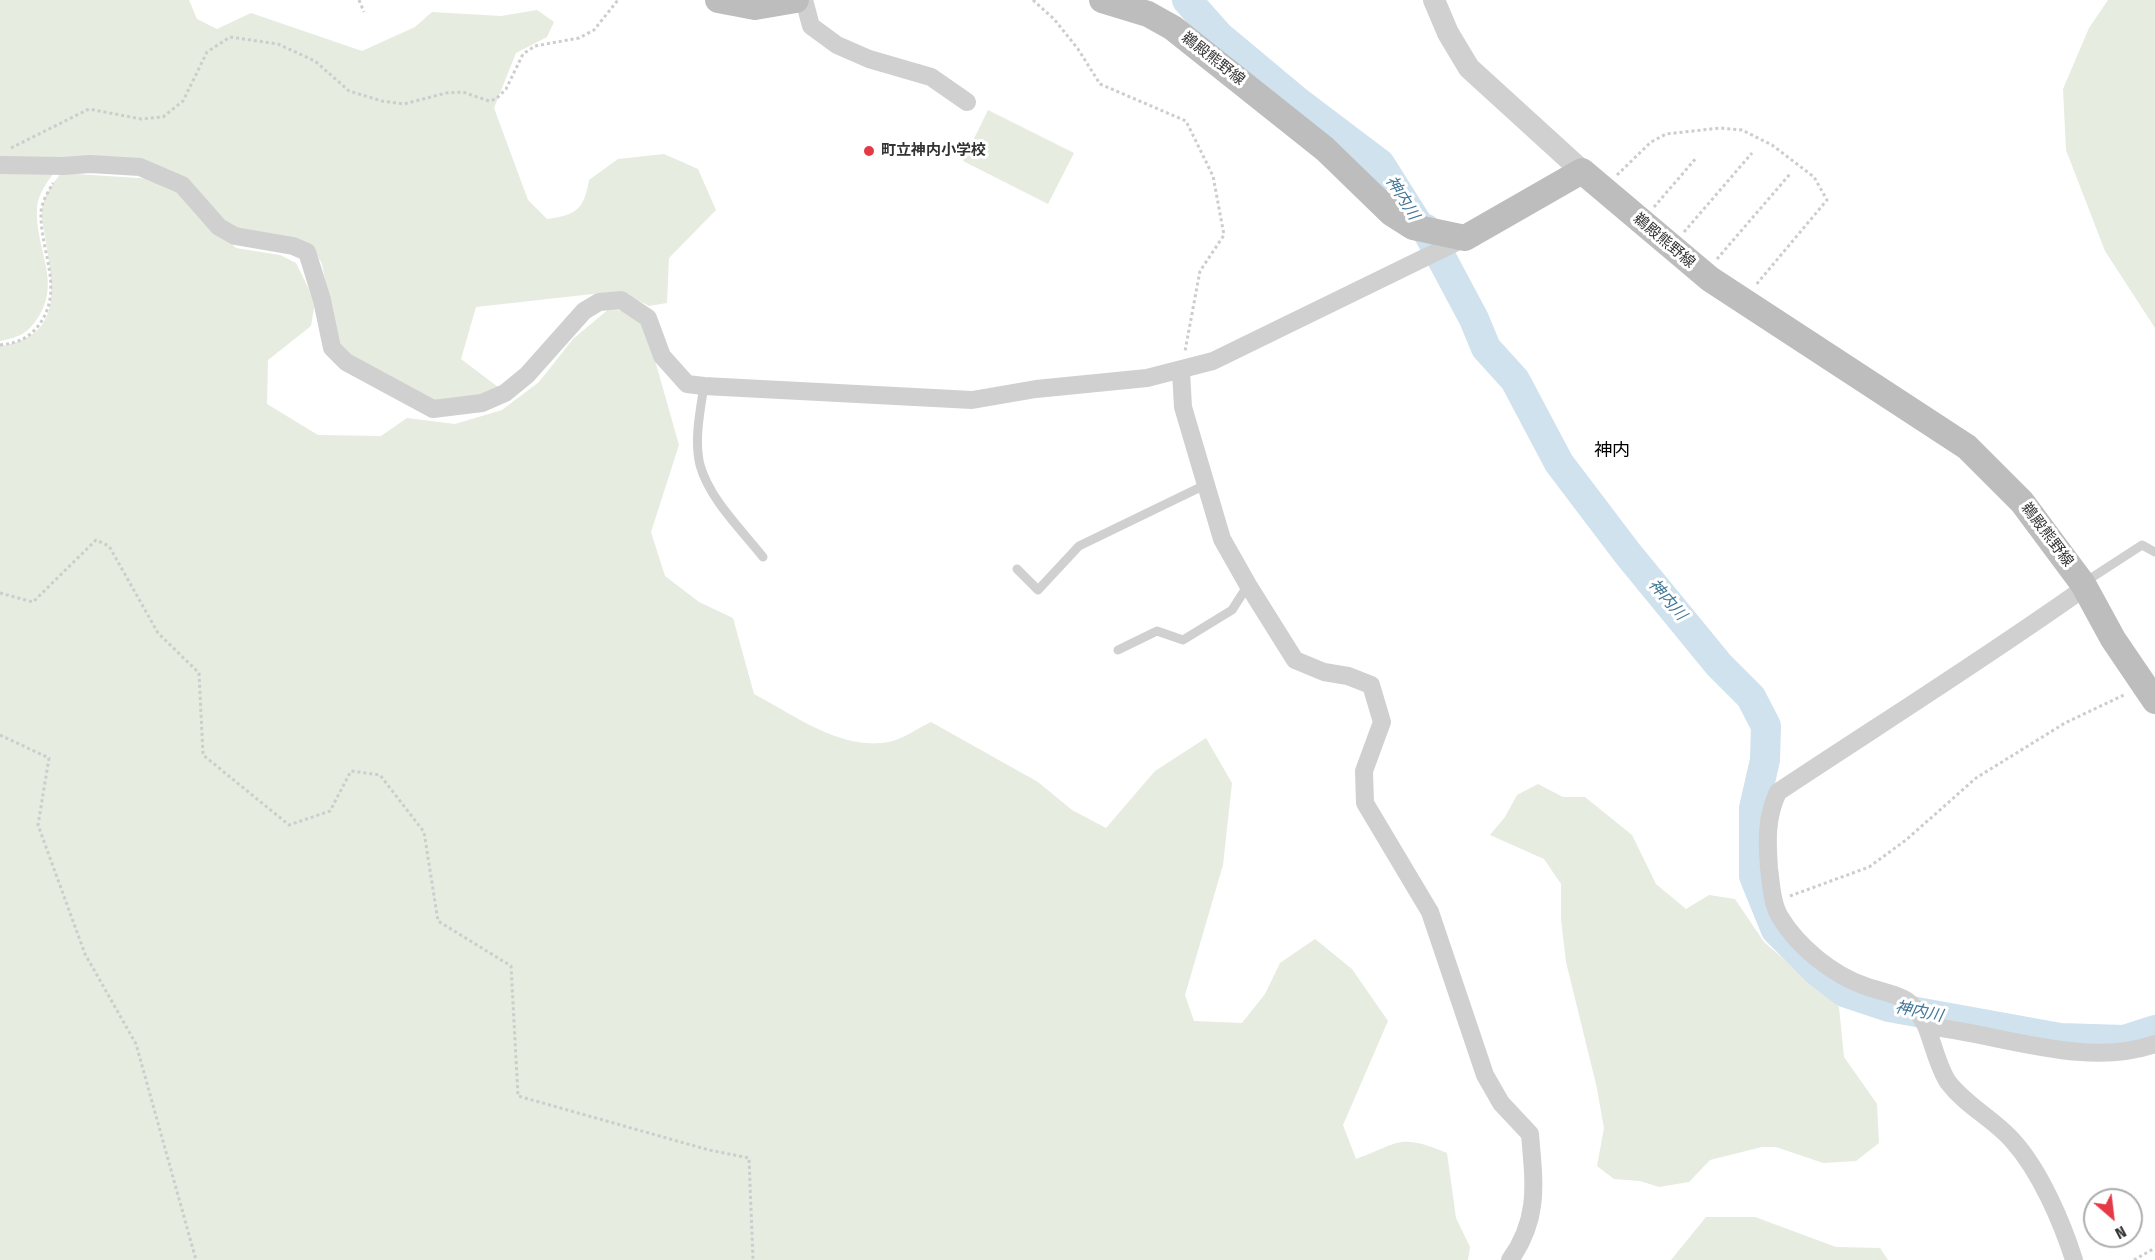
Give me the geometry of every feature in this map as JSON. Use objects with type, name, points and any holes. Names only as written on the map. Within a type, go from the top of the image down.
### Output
[{"type":"main road","points":[[718,0],[755,7],[796,0]]},
{"type":"main road","name":"鵜殿熊野線","points":[[1102,0],[1148,14],[1173,28],[1325,149],[1390,213],[1413,227],[1465,238]]},
{"type":"main road","points":[[1465,238],[1582,171]]},
{"type":"main road","name":"鵜殿熊野線","points":[[1582,171],[1704,274],[1967,447],[2022,502],[2083,584],[2113,639],[2151,693]]},
{"type":"street","points":[[804,0],[811,26],[837,45],[869,59],[931,77],[967,102]]},
{"type":"street","points":[[1434,0],[1448,33],[1469,68],[1582,171]]},
{"type":"street","points":[[0,165],[90,164],[140,167],[182,185],[219,227],[235,236],[293,246],[307,252],[322,300],[332,348],[346,362],[433,409],[482,403],[505,393],[527,375],[584,311],[599,302],[621,300],[648,318],[662,356],[687,384],[704,387],[972,400],[1181,371],[1213,362],[1465,238]]},
{"type":"street","points":[[1181,371],[1183,406],[1222,539],[1248,585],[1295,660],[1324,672],[1348,676],[1371,685],[1382,722],[1364,771],[1365,803],[1430,912],[1485,1075],[1501,1103],[1530,1134],[1533,1213],[1524,1240],[1510,1260]]},
{"type":"street","points":[[2074,1260],[2065,1232],[2031,1166],[2013,1140],[1976,1110],[1947,1081],[1926,1026],[1914,1004],[1892,992],[1847,978],[1828,967],[1788,928],[1779,916],[1771,886],[1767,831],[1771,806],[1778,792],[2008,641],[2080,591],[2083,584]]},
{"type":"street","points":[[1926,1026],[1959,1029],[2030,1047],[2096,1051],[2141,1049],[2155,1044]]},
{"type":"lane","points":[[704,387],[698,436],[700,464],[711,489],[763,557]]},
{"type":"lane","points":[[1017,569],[1038,590],[1079,546],[1207,483]]},
{"type":"lane","points":[[2083,584],[2142,545],[2155,552]]},
{"type":"lane","points":[[1118,650],[1157,631],[1183,640],[1232,610],[1248,585]]},
{"type":"path","points":[[359,0],[364,12]]},
{"type":"path","points":[[10,148],[89,109],[141,119],[163,117],[183,101],[207,52],[230,37],[278,44],[315,61],[349,91],[382,101],[404,104],[463,92],[489,101],[496,99],[506,89],[523,54],[535,46],[579,38],[594,30],[618,0]]},
{"type":"path","points":[[1033,0],[1054,18],[1078,49],[1100,84],[1186,121],[1213,176],[1224,236],[1200,271],[1181,371]]},
{"type":"path","points":[[1603,189],[1651,142],[1666,134],[1720,128],[1742,130],[1772,146],[1814,177],[1827,200],[1742,301]]},
{"type":"path","points":[[1671,247],[1752,153]]},
{"type":"path","points":[[1641,222],[1697,157]]},
{"type":"path","points":[[0,345],[19,342],[32,334],[46,315],[53,290],[40,212],[46,195],[63,166]]},
{"type":"path","points":[[1704,274],[1790,174]]},
{"type":"path","points":[[0,593],[33,602],[96,540],[103,543],[109,546],[158,633],[199,673],[202,755],[289,825],[330,811],[351,771],[380,775],[424,832],[438,921],[511,966],[518,1096],[709,1150],[750,1158],[753,1260]]},
{"type":"path","points":[[1775,902],[1869,867],[1906,840],[1976,778],[2065,723],[2151,693]]},
{"type":"path","points":[[0,735],[49,758],[38,825],[85,954],[136,1044],[196,1260]]},
{"type":"path","points":[[2134,1260],[2155,1248]]},
{"type":"shaded area","points":[[0,0],[189,0],[197,19],[217,29],[251,13],[362,51],[415,27],[432,12],[501,16],[537,10],[554,22],[547,37],[516,53],[494,108],[528,200],[547,219],[572,213],[581,204],[589,180],[618,159],[664,154],[698,169],[716,210],[669,258],[667,303],[649,306],[620,291],[476,307],[461,359],[498,387],[454,403],[424,397],[409,390],[378,373],[338,346],[322,264],[312,246],[238,230],[221,220],[190,182],[62,161],[46,184],[37,210],[48,280],[43,308],[28,330],[0,341]]},
{"type":"shaded area","points":[[2108,0],[2155,0],[2155,328],[2105,251],[2066,150],[2063,89],[2089,28]]},
{"type":"shaded area","points":[[988,110],[1074,153],[1048,204],[963,161]]},
{"type":"shaded area","points":[[61,173],[153,179],[177,191],[236,248],[280,255],[296,263],[315,302],[311,326],[268,360],[267,404],[318,435],[381,436],[407,418],[455,424],[502,410],[539,382],[573,339],[610,308],[625,312],[645,325],[679,445],[651,532],[665,576],[699,602],[733,618],[754,694],[818,729],[853,741],[889,742],[931,722],[1038,782],[1072,810],[1106,828],[1155,771],[1206,738],[1232,783],[1223,865],[1185,995],[1194,1021],[1242,1023],[1265,994],[1280,963],[1315,939],[1352,969],[1388,1021],[1343,1125],[1356,1159],[1400,1142],[1418,1143],[1447,1153],[1456,1218],[1470,1247],[1468,1260],[0,1260],[0,346],[21,340],[36,332],[45,320],[50,306],[50,274],[42,210],[46,195]]},
{"type":"shaded area","points":[[1538,784],[1563,797],[1585,797],[1632,835],[1656,884],[1686,909],[1709,895],[1735,899],[1764,942],[1839,1007],[1844,1057],[1877,1104],[1879,1143],[1856,1161],[1823,1163],[1776,1147],[1762,1147],[1710,1160],[1689,1182],[1659,1187],[1640,1181],[1614,1179],[1597,1166],[1604,1128],[1596,1084],[1566,962],[1561,919],[1561,884],[1544,859],[1490,835],[1505,817],[1517,795]]},
{"type":"shaded area","points":[[1706,1217],[1755,1217],[1836,1247],[1880,1248],[1888,1260],[1671,1260]]},
{"type":"waterway","name":"神内川","points":[[1187,0],[1219,36],[1298,102],[1380,164],[1419,226],[1426,229],[1474,319],[1486,348],[1515,380],[1559,463],[1628,554],[1719,665],[1751,697],[1766,726],[1765,760],[1754,808],[1754,876],[1776,930],[1817,971],[1844,992],[1889,1007],[2060,1038],[2124,1040],[2155,1030]]},
{"type":"place","name":"町立神内小学校","points":[[869,151]]},
{"type":"district","name":"神内","points":[[1612,451]]}]
